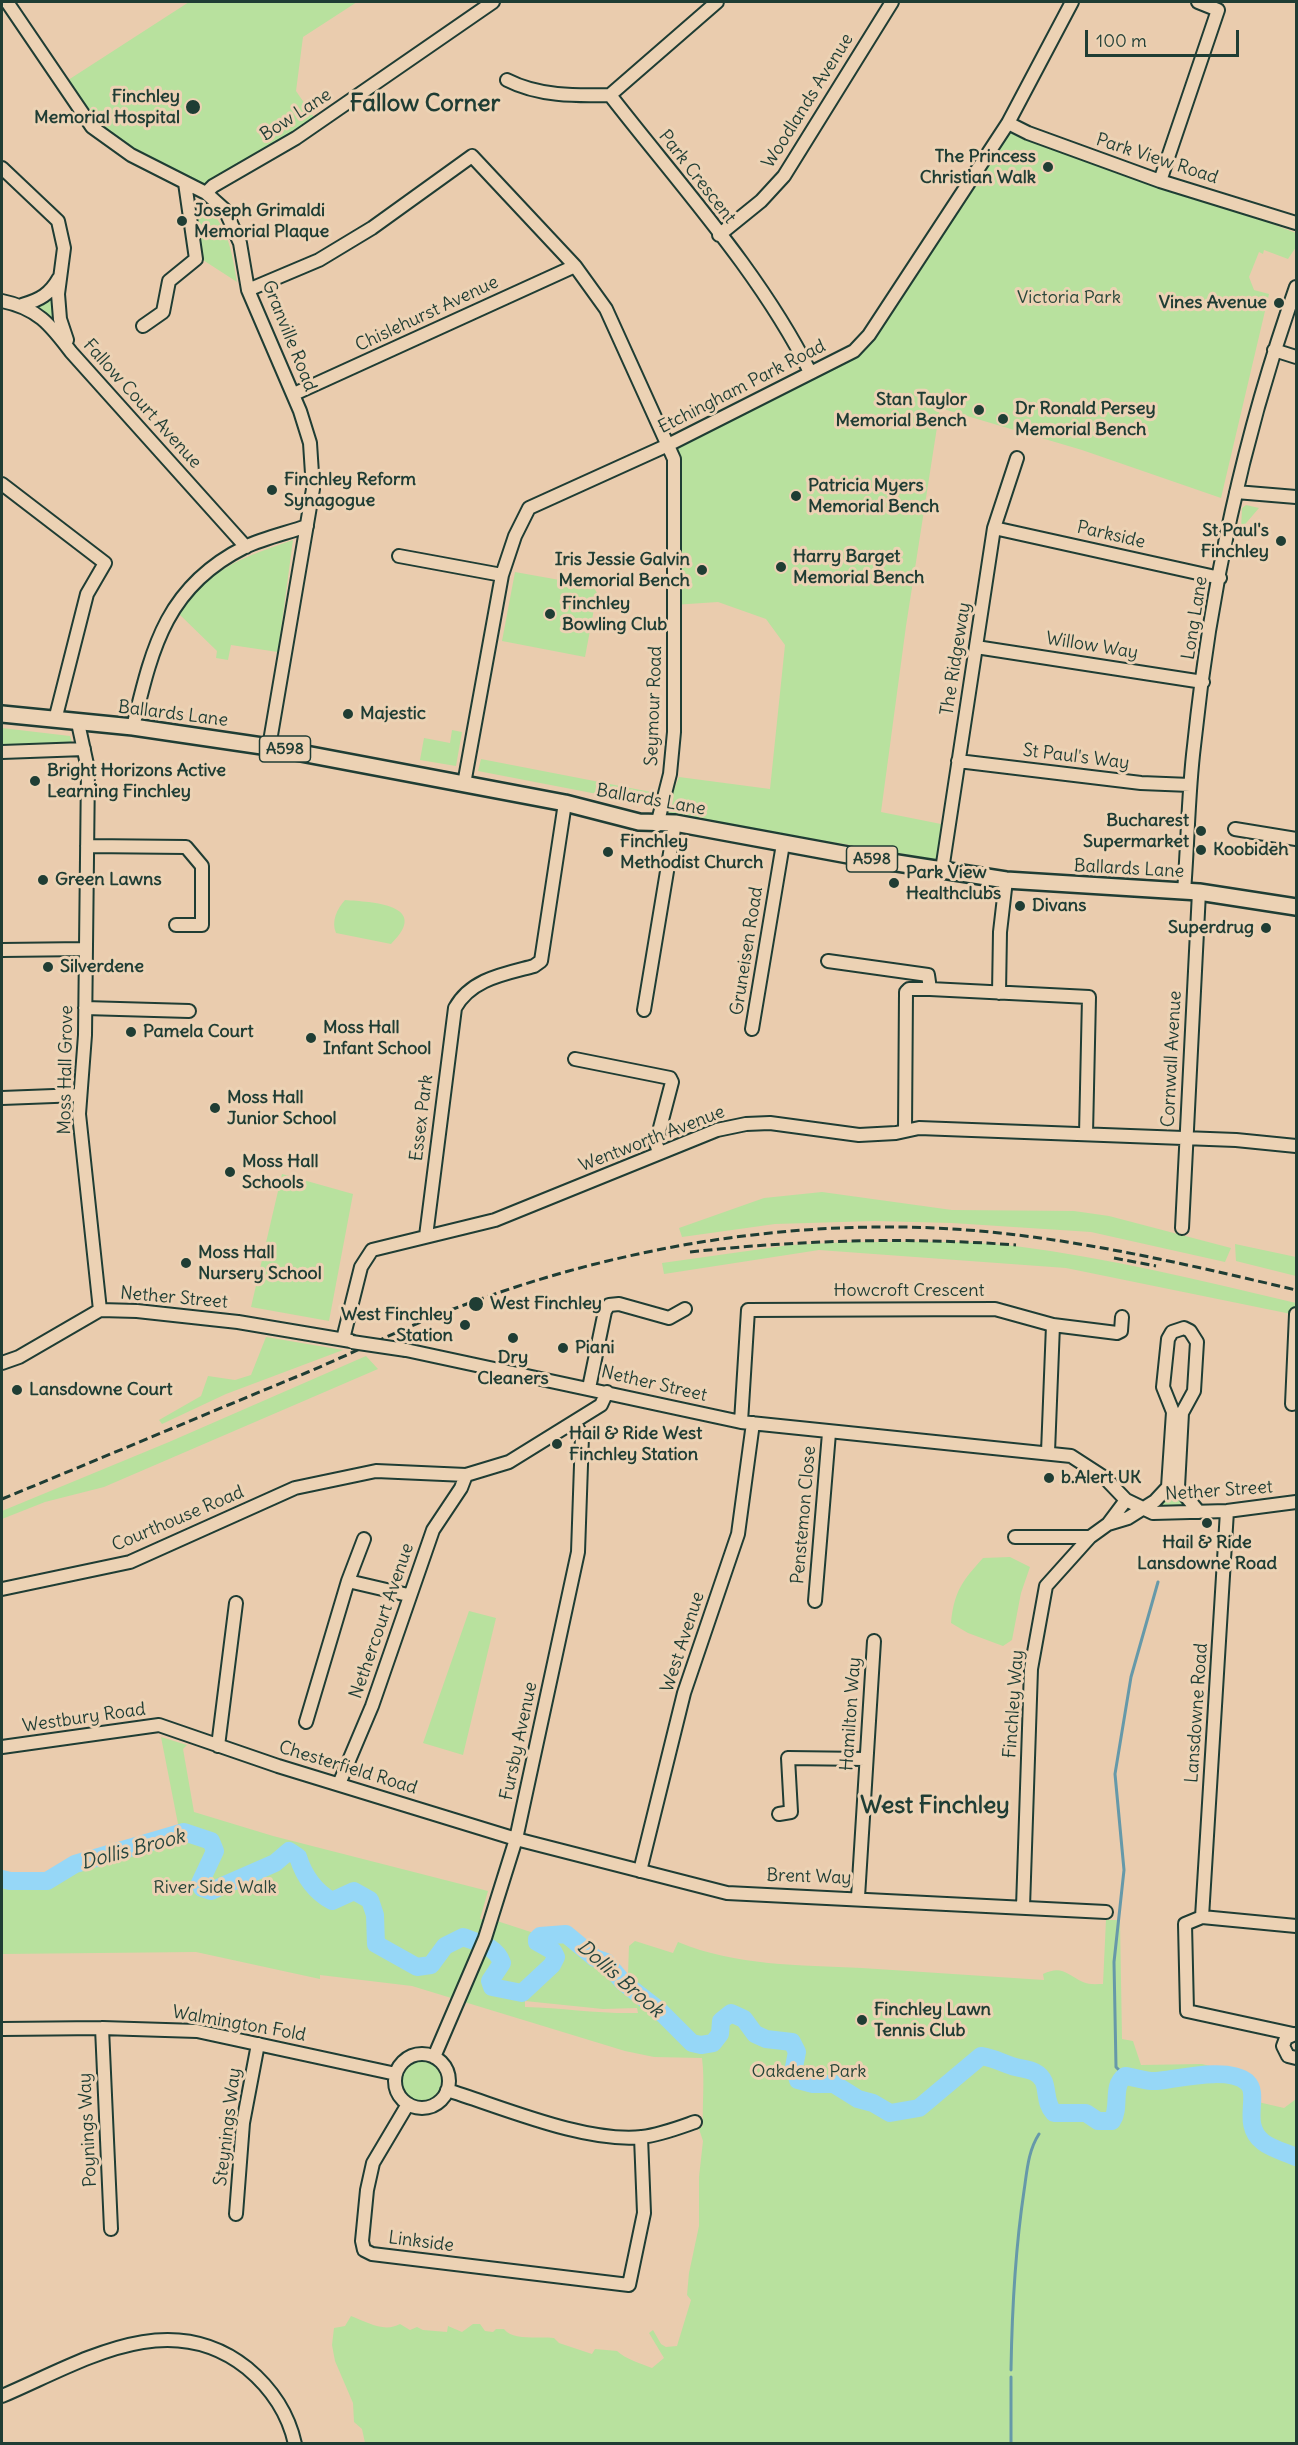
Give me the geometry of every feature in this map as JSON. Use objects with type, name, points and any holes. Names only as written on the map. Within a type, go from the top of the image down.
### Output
[{"type":"main road","name":"Ballards Lane","points":[[2,714],[133,728],[269,747],[565,803],[657,825],[675,823],[783,844],[1006,880],[1191,892],[1296,907]]},
{"type":"street","name":"Granville Road","points":[[8,2],[92,127],[131,154],[206,193],[225,210],[240,243],[249,290],[294,394],[310,443],[313,489],[269,747]]},
{"type":"street","name":"Bow Lane","points":[[206,193],[213,186],[297,138],[493,2]]},
{"type":"street","points":[[507,80],[521,87],[543,92],[610,95],[717,2]]},
{"type":"street","name":"Woodlands Avenue","points":[[719,235],[761,201],[784,176],[892,2]]},
{"type":"street","name":"Etchingham Park Road","points":[[464,784],[502,576],[515,536],[530,508],[668,445],[854,351],[869,335],[1008,123],[1072,2]]},
{"type":"street","points":[[1160,181],[1218,10],[1198,2]]},
{"type":"street","name":"Park Crescent","points":[[610,95],[759,285],[790,332],[810,372]]},
{"type":"street","name":"Park View Road","points":[[1008,123],[1028,133],[1160,181],[1296,223]]},
{"type":"street","name":"Seymour Road","points":[[249,290],[319,260],[372,228],[472,156],[575,266],[606,309],[674,459],[674,732],[670,774],[657,825]]},
{"type":"street","points":[[2,168],[58,221],[64,248],[58,294],[60,319],[71,352]]},
{"type":"street","points":[[143,326],[163,312],[169,281],[195,259],[185,183]]},
{"type":"street","name":"Chislehurst Avenue","points":[[294,394],[575,266]]},
{"type":"street","points":[[22,305],[37,301],[52,291],[62,272]]},
{"type":"street","name":"Long Lane","points":[[1191,892],[1190,785],[1203,682],[1220,579],[1236,492],[1274,350],[1296,287]]},
{"type":"street","name":"Fallow Court Avenue","points":[[2,301],[22,305],[50,323],[71,352],[246,547]]},
{"type":"street","points":[[1274,350],[1296,357]]},
{"type":"street","name":"The Ridgeway","points":[[942,870],[994,528],[1017,458]]},
{"type":"street","points":[[2,484],[105,563],[87,594],[55,720]]},
{"type":"street","points":[[1236,492],[1296,497]]},
{"type":"street","points":[[133,728],[151,653],[165,620],[188,592],[215,566],[246,547],[307,526]]},
{"type":"street","name":"Parkside","points":[[994,528],[1220,579]]},
{"type":"street","points":[[399,556],[502,576]]},
{"type":"street","name":"Willow Way","points":[[976,647],[1203,682]]},
{"type":"street","name":"Moss Hall Grove","points":[[78,723],[88,769],[86,1008],[80,1095],[87,1206],[100,1310]]},
{"type":"street","points":[[2,752],[84,749]]},
{"type":"street","name":"St Paul's Way","points":[[958,761],[1141,783],[1190,785]]},
{"type":"street","name":"Essex Park","points":[[426,1236],[455,1008],[461,998],[475,986],[534,966],[541,961],[565,803]]},
{"type":"street","points":[[644,1010],[675,823]]},
{"type":"street","points":[[1235,829],[1296,839]]},
{"type":"street","name":"Gruneisen Road","points":[[752,1029],[783,844]]},
{"type":"street","points":[[87,846],[186,847],[201,866],[202,925],[176,925]]},
{"type":"street","points":[[999,993],[1000,932],[1006,880]]},
{"type":"street","name":"Cornwall Avenue","points":[[1182,1228],[1191,892]]},
{"type":"street","points":[[2,950],[86,949]]},
{"type":"street","points":[[828,961],[928,975],[930,988]]},
{"type":"street","points":[[905,1130],[906,992],[909,989],[930,988],[1089,997],[1086,1134]]},
{"type":"street","points":[[86,1008],[189,1011]]},
{"type":"street","points":[[575,1059],[670,1078],[672,1082],[656,1143],[659,1153]]},
{"type":"street","points":[[2,1098],[80,1095]]},
{"type":"street","name":"Wentworth Avenue","points":[[426,1236],[495,1220],[717,1130],[746,1124],[795,1125],[859,1135],[896,1133],[919,1128],[1186,1138],[1296,1146]]},
{"type":"street","points":[[348,1340],[361,1266],[372,1250],[426,1236]]},
{"type":"street","points":[[589,1388],[605,1311],[609,1305],[620,1304],[669,1318],[685,1309]]},
{"type":"street","name":"Howcroft Crescent","points":[[747,1423],[748,1310],[995,1309],[1053,1325]]},
{"type":"street","name":"Nether Street","points":[[2,1363],[19,1357],[100,1310],[137,1311],[238,1322],[406,1350],[747,1423],[1071,1456],[1085,1463],[1126,1500],[1141,1509],[1170,1514],[1227,1511],[1296,1502]]},
{"type":"street","points":[[1292,1404],[1296,1314]]},
{"type":"street","points":[[1048,1452],[1053,1325],[1118,1333],[1121,1331],[1122,1317]]},
{"type":"street","points":[[1108,1524],[1128,1518],[1155,1501],[1168,1487],[1173,1412],[1163,1387],[1168,1339],[1172,1332],[1184,1328],[1190,1331],[1197,1342],[1194,1391],[1182,1413],[1178,1487],[1199,1512]]},
{"type":"street","name":"Courthouse Road","points":[[2,1589],[130,1562],[295,1488],[376,1471],[466,1475],[509,1462],[601,1405],[607,1392]]},
{"type":"street","name":"Fursby Avenue","points":[[434,2057],[482,1943],[516,1839],[578,1552],[582,1436],[574,1422]]},
{"type":"street","name":"West Avenue","points":[[640,1871],[684,1693],[738,1534],[747,1423]]},
{"type":"street","name":"Penstemon Close","points":[[815,1600],[829,1432]]},
{"type":"street","name":"Nethercourt Avenue","points":[[339,1784],[372,1706],[408,1595],[433,1530],[461,1488],[466,1475]]},
{"type":"street","name":"Finchley Way","points":[[1023,1907],[1031,1669],[1046,1586],[1090,1537],[1108,1524],[1126,1500]]},
{"type":"street","name":"Lansdowne Road","points":[[1202,1917],[1227,1511]]},
{"type":"street","points":[[1015,1537],[1090,1537]]},
{"type":"street","points":[[306,1722],[348,1581],[364,1539]]},
{"type":"street","points":[[348,1581],[408,1595]]},
{"type":"street","points":[[218,1746],[236,1603]]},
{"type":"street","name":"Hamilton Way","points":[[858,1897],[874,1641]]},
{"type":"street","name":"Westbury Road","points":[[2,1747],[159,1725],[170,1730]]},
{"type":"street","name":"Chesterfield Road","points":[[170,1730],[516,1839]]},
{"type":"street","points":[[779,1814],[791,1812],[788,1758],[866,1759]]},
{"type":"street","name":"Brent Way","points":[[516,1839],[727,1893],[858,1897],[1106,1912]]},
{"type":"street","points":[[1295,2034],[1187,2011],[1185,1924],[1202,1917],[1296,1926]]},
{"type":"street","name":"Walmington Fold","points":[[2,2029],[102,2028],[197,2031],[396,2074]]},
{"type":"street","name":"Poynings Way","points":[[102,2028],[103,2097],[111,2229]]},
{"type":"street","points":[[1295,2034],[1284,2042],[1283,2050],[1288,2056],[1296,2058]]},
{"type":"street","name":"Steynings Way","points":[[236,2214],[243,2123],[258,2044]]},
{"type":"street","points":[[411,2056],[434,2057],[445,2067],[448,2074],[447,2090],[444,2097],[431,2107],[415,2107],[408,2104],[397,2091],[396,2074],[404,2061],[411,2056]]},
{"type":"street","points":[[447,2090],[585,2132],[616,2137],[641,2137],[695,2122]]},
{"type":"street","name":"Linkside","points":[[408,2104],[385,2139],[369,2176],[362,2241],[364,2250],[372,2254],[632,2289],[644,2212],[641,2137]]},
{"type":"street","points":[[2,2396],[123,2345],[145,2340],[178,2339],[216,2348],[258,2377],[280,2404],[296,2444]]},
{"type":"green space","name":"Finchley Memorial Hospital","points":[[189,2],[357,2],[303,37],[296,91],[318,123],[203,192],[92,127],[62,84]]},
{"type":"green space","name":"Victoria Park","points":[[1008,123],[1296,233],[1296,247],[1288,259],[1264,250],[1263,254],[1259,252],[1249,277],[1254,290],[1269,294],[1221,498],[1082,450],[940,408],[906,626],[881,812],[944,826],[939,860],[665,814],[679,777],[770,789],[785,645],[766,619],[718,602],[673,605],[669,445],[808,373],[869,335]]},
{"type":"green space","points":[[203,204],[218,220],[228,239],[237,282],[203,260],[195,213]]},
{"type":"green space","points":[[53,295],[53,309],[58,326],[47,314],[35,307]]},
{"type":"green space","points":[[1246,505],[1259,508],[1241,529],[1242,508]]},
{"type":"green space","points":[[293,540],[278,652],[231,645],[228,660],[216,658],[217,651],[179,614],[200,588],[223,569]]},
{"type":"green space","name":"Finchley Bowling Club","points":[[515,572],[593,586],[597,593],[585,657],[502,641]]},
{"type":"green space","points":[[2,728],[70,736],[72,742],[40,747],[2,747]]},
{"type":"green space","points":[[452,730],[462,732],[456,766],[420,760],[424,738],[450,743]]},
{"type":"green space","points":[[481,759],[651,792],[649,804],[478,771]]},
{"type":"green space","points":[[345,900],[382,904],[393,908],[401,913],[405,921],[402,931],[391,944],[336,933],[334,924],[336,915]]},
{"type":"green space","points":[[282,1174],[353,1194],[329,1321],[251,1307]]},
{"type":"green space","points":[[822,1192],[952,1210],[1074,1211],[1109,1216],[1231,1248],[1225,1262],[1091,1232],[952,1223],[875,1221],[775,1224],[682,1237],[679,1228],[764,1198]]},
{"type":"green space","points":[[851,1242],[974,1243],[1051,1251],[1156,1271],[1296,1303],[1296,1315],[1066,1268],[819,1250],[664,1274],[662,1263],[790,1245]]},
{"type":"green space","points":[[1235,1244],[1296,1257],[1296,1276],[1236,1261]]},
{"type":"green space","points":[[266,1337],[343,1350],[226,1394],[162,1424],[159,1420],[201,1396],[208,1376],[235,1380],[251,1375]]},
{"type":"green space","points":[[366,1356],[378,1369],[104,1487],[45,1502],[2,1519],[2,1511],[169,1442]]},
{"type":"green space","points":[[1172,1487],[1184,1505],[1159,1506],[1158,1505]]},
{"type":"green space","points":[[1010,1557],[1030,1567],[1021,1593],[1012,1640],[1003,1646],[968,1633],[951,1623],[954,1603],[960,1588],[983,1558]]},
{"type":"green space","points":[[469,1611],[496,1618],[463,1755],[423,1743]]},
{"type":"green space","points":[[161,1737],[187,1745],[183,1749],[194,1812],[273,1836],[488,1891],[480,1919],[497,1921],[537,1934],[543,1930],[553,1933],[569,1930],[579,1942],[596,1953],[596,1956],[607,1959],[621,1976],[628,1974],[629,1946],[635,1941],[673,1953],[678,1942],[722,1956],[791,1965],[1044,1980],[1043,1974],[1060,1970],[1085,1983],[1103,1984],[1106,1920],[1120,1920],[1122,2039],[1133,2041],[1141,2065],[1202,2064],[1250,2076],[1258,2102],[1284,2108],[1296,2099],[1296,2443],[365,2443],[362,2429],[354,2422],[353,2403],[335,2361],[332,2345],[334,2328],[345,2326],[351,2316],[376,2326],[388,2327],[400,2324],[410,2330],[417,2327],[423,2330],[447,2332],[448,2326],[462,2332],[473,2324],[480,2324],[485,2331],[493,2332],[496,2329],[504,2329],[520,2337],[554,2338],[559,2343],[592,2354],[595,2349],[617,2351],[629,2359],[652,2368],[664,2358],[649,2333],[653,2330],[661,2344],[666,2347],[677,2346],[691,2300],[687,2295],[689,2273],[699,2226],[699,2177],[703,2141],[699,2129],[703,2126],[702,2058],[654,2057],[625,2051],[412,1986],[320,1975],[320,1979],[196,1952],[2,1954],[2,1875],[47,1876],[79,1859],[106,1853],[179,1829]],"holes":[[[525,2001],[603,2009],[637,2008],[638,2013],[525,2007]]]},
{"type":"green space","points":[[421,2061],[435,2067],[441,2081],[435,2095],[421,2101],[407,2095],[401,2081],[407,2067]]},
{"type":"waterway","points":[[1125,2076],[1116,2067],[1114,1962],[1124,1870],[1115,1774],[1131,1677],[1158,1582]]},
{"type":"waterway","name":"Dollis Brook","points":[[2,1879],[47,1881],[75,1864],[184,1832],[211,1841],[215,1851],[200,1883],[202,1888],[211,1891],[275,1863],[289,1851],[298,1857],[303,1870],[315,1888],[332,1901],[354,1891],[370,1900],[375,1915],[376,1944],[417,1967],[431,1965],[445,1946],[463,1937],[486,1946],[499,1957],[502,1963],[490,1981],[492,1987],[522,1993],[552,1965],[556,1957],[553,1951],[537,1942],[537,1939],[540,1936],[566,1934],[595,1958],[606,1962],[623,1982],[659,2010],[692,2043],[701,2045],[713,2043],[720,2034],[721,2021],[731,2013],[744,2019],[755,2034],[766,2039],[792,2042],[797,2052],[794,2067],[798,2080],[813,2084],[834,2084],[858,2099],[873,2103],[890,2113],[919,2108],[981,2056],[1038,2074],[1044,2082],[1048,2102],[1054,2113],[1086,2113],[1098,2121],[1112,2121],[1115,2115],[1118,2085],[1125,2076],[1152,2081],[1203,2075],[1228,2075],[1239,2077],[1251,2088],[1252,2119],[1256,2135],[1274,2149],[1296,2157]]},
{"type":"waterway","points":[[1011,2370],[1014,2280],[1021,2213],[1028,2161],[1039,2134]]},
{"type":"waterway","points":[[1011,2377],[1011,2444]]},
{"type":"railway","points":[[2,1499],[308,1372],[444,1312],[521,1285],[579,1268],[696,1243],[816,1229],[876,1227],[982,1231],[1118,1251],[1296,1290]]},
{"type":"railway","points":[[690,1252],[853,1241],[934,1241],[1016,1245]]},
{"type":"railway","points":[[1114,1258],[1156,1266]]},
{"type":"place","name":"Finchley Memorial Hospital","points":[[193,107]]},
{"type":"place","name":"The Princess Christian Walk","points":[[1048,167]]},
{"type":"place","name":"Joseph Grimaldi Memorial Plaque","points":[[182,221]]},
{"type":"place","name":"Vines Avenue","points":[[1279,303]]},
{"type":"place","name":"Stan Taylor Memorial Bench","points":[[979,410]]},
{"type":"place","name":"Dr Ronald Persey Memorial Bench","points":[[1003,419]]},
{"type":"place","name":"Finchley Reform Synagogue","points":[[272,490]]},
{"type":"place","name":"Patricia Myers Memorial Bench","points":[[796,496]]},
{"type":"place","name":"St Paul's Finchley","points":[[1281,541]]},
{"type":"place","name":"Harry Barget Memorial Bench","points":[[781,567]]},
{"type":"place","name":"Iris Jessie Galvin Memorial Bench","points":[[702,570]]},
{"type":"place","name":"Finchley Bowling Club","points":[[550,614]]},
{"type":"place","name":"Majestic","points":[[348,714]]},
{"type":"place","name":"Bright Horizons Active Learning Finchley","points":[[35,781]]},
{"type":"place","name":"Bucharest Supermarket","points":[[1201,831]]},
{"type":"place","name":"Koobideh","points":[[1201,850]]},
{"type":"place","name":"Finchley Methodist Church","points":[[608,852]]},
{"type":"place","name":"Green Lawns","points":[[43,880]]},
{"type":"place","name":"Park View Healthclubs","points":[[894,883]]},
{"type":"place","name":"Divans","points":[[1020,906]]},
{"type":"place","name":"Superdrug","points":[[1266,928]]},
{"type":"place","name":"Silverdene","points":[[48,967]]},
{"type":"place","name":"Pamela Court","points":[[131,1032]]},
{"type":"place","name":"Moss Hall Infant School","points":[[311,1038]]},
{"type":"place","name":"Moss Hall Junior School","points":[[215,1108]]},
{"type":"place","name":"Moss Hall Schools","points":[[230,1172]]},
{"type":"place","name":"Moss Hall Nursery School","points":[[186,1263]]},
{"type":"place","name":"West Finchley","points":[[476,1304]]},
{"type":"place","name":"West Finchley Station","points":[[465,1325]]},
{"type":"place","name":"Dry Cleaners","points":[[513,1338]]},
{"type":"place","name":"Piani","points":[[563,1348]]},
{"type":"place","name":"Lansdowne Court","points":[[17,1390]]},
{"type":"place","name":"Hail & Ride West Finchley Station","points":[[557,1444]]},
{"type":"place","name":"b.Alert UK","points":[[1049,1478]]},
{"type":"place","name":"Hail & Ride Lansdowne Road","points":[[1207,1523]]},
{"type":"place","name":"Finchley Lawn Tennis Club","points":[[862,2020]]},
{"type":"district","name":"Fallow Corner","points":[[425,104]]},
{"type":"district","name":"West Finchley","points":[[935,1806]]},
{"type":"park label","name":"River Side Walk","points":[[215,1888]]},
{"type":"park label","name":"Oakdene Park","points":[[809,2072]]}]
